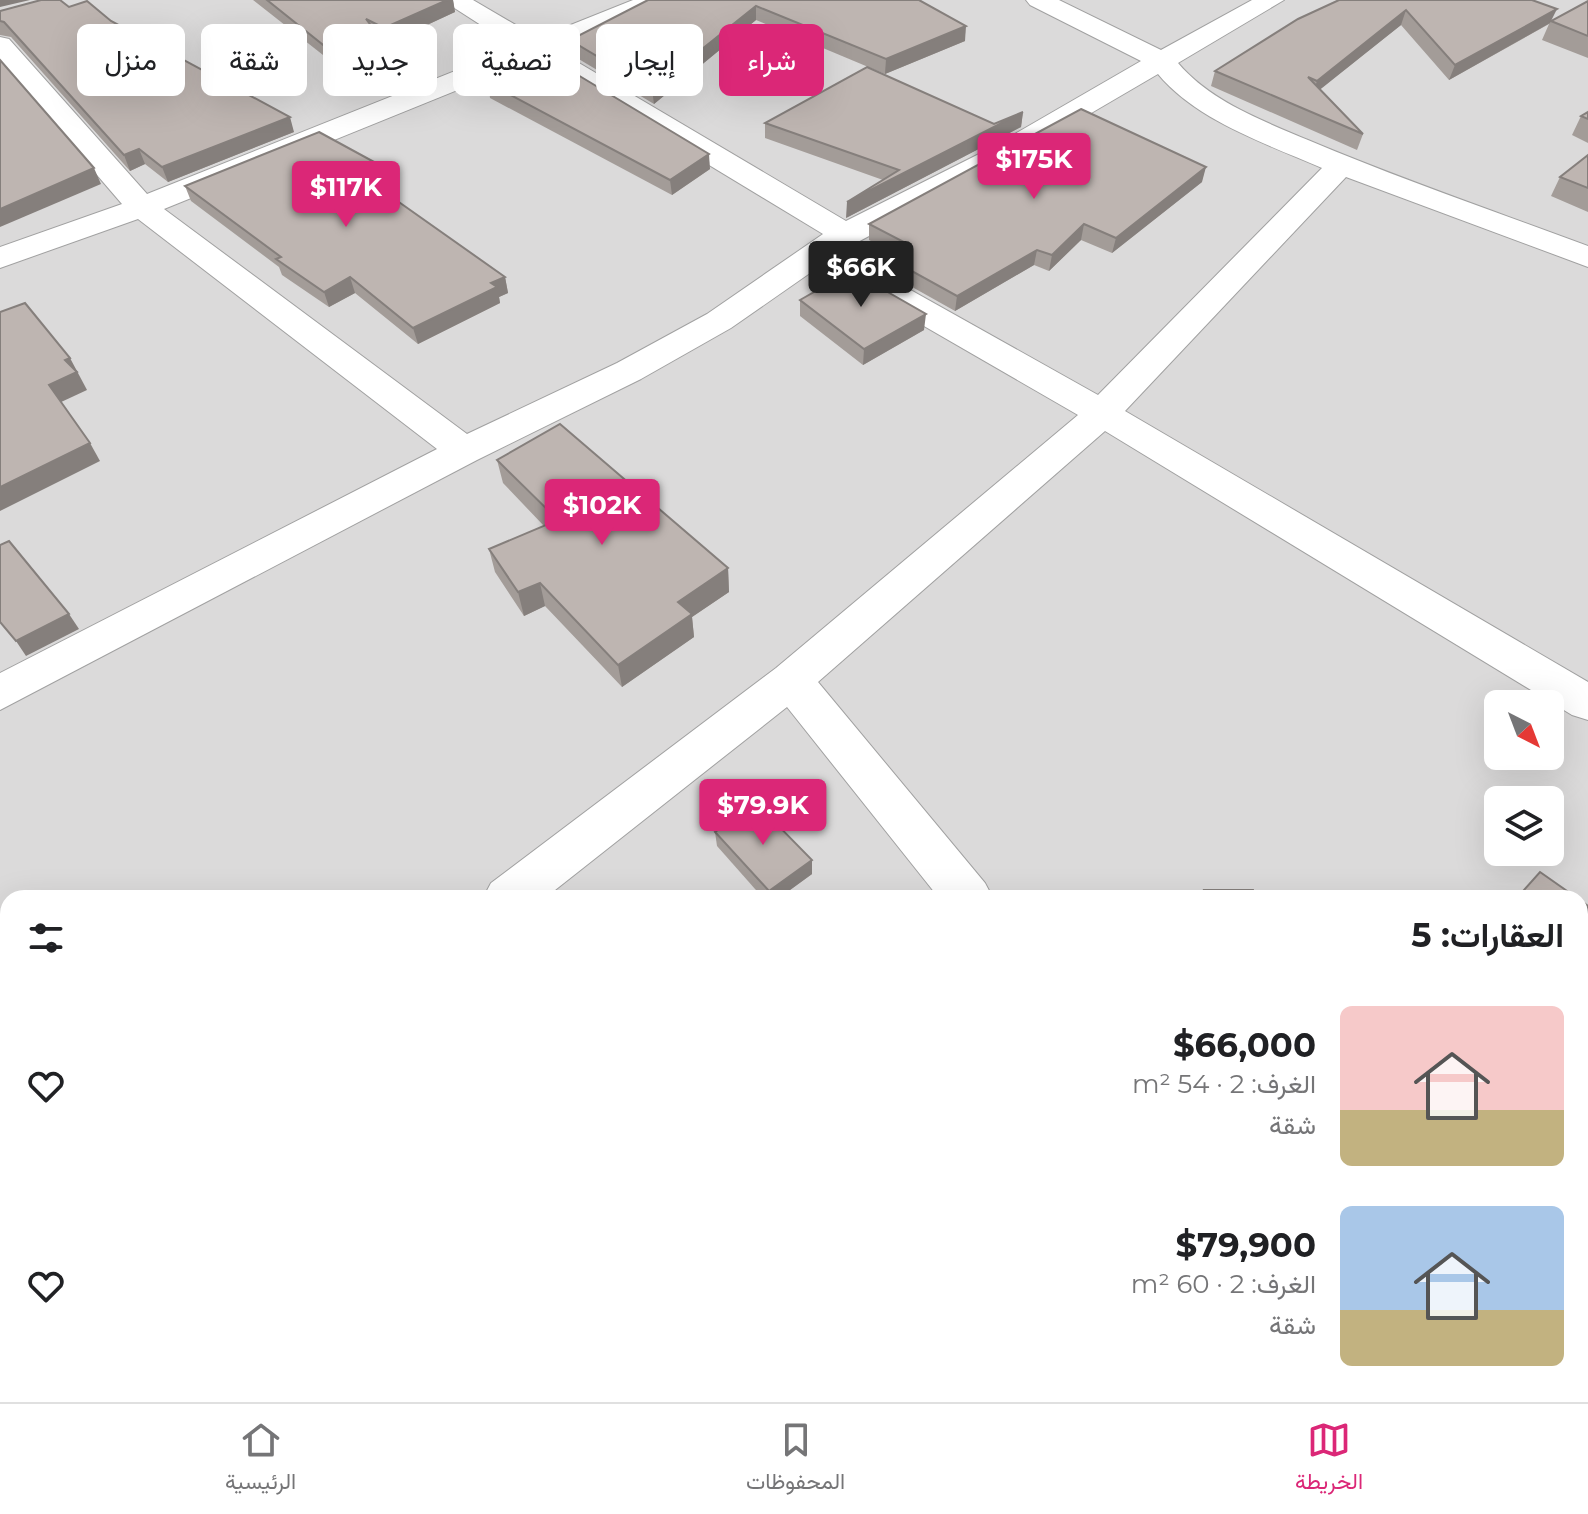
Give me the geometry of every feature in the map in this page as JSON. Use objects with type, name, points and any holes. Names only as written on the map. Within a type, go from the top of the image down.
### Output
[{"type":"street","points":[[455,0],[496,24]]},
{"type":"street","points":[[580,30],[656,0]]},
{"type":"street","points":[[1039,0],[1163,62],[1181,84],[1258,129],[1341,165],[1588,257]]},
{"type":"street","points":[[0,693],[464,451],[629,371],[719,321],[832,244],[999,155],[1073,110],[1271,0]]},
{"type":"street","points":[[0,45],[142,207],[464,451]]},
{"type":"street","points":[[580,76],[832,244],[1102,413],[1588,703]]},
{"type":"street","points":[[0,258],[142,207],[453,81]]},
{"type":"street","points":[[518,890],[791,680],[1102,413],[1341,165]]},
{"type":"street","points":[[791,680],[962,890]]},
{"type":"shaded area","points":[[0,0],[1588,0],[1588,890],[0,890]]},
{"type":"building","points":[[41,0],[60,0],[69,7],[87,1],[117,24],[77,24],[77,96],[185,96],[185,61],[201,69],[201,96],[251,96],[290,117],[162,167],[139,149],[124,155],[0,21],[0,11]]},
{"type":"building","points":[[267,0],[447,0],[393,24],[376,24],[366,19],[370,24],[323,24],[323,45],[307,32],[307,24],[297,24]]},
{"type":"building","points":[[648,0],[919,0],[966,26],[886,59],[824,34],[824,24],[800,24],[756,6],[733,24],[719,24],[719,36],[703,48],[703,24],[601,24]]},
{"type":"building","points":[[1339,0],[1532,0],[1557,9],[1455,65],[1406,10],[1317,81],[1308,77],[1363,134],[1215,71],[1298,19]]},
{"type":"building","points":[[1588,1],[1588,36],[1551,21]]},
{"type":"building","points":[[596,27],[596,56],[580,46],[580,35]]},
{"type":"building","points":[[0,60],[94,168],[0,209]]},
{"type":"building","points":[[867,67],[994,124],[1023,112],[847,202],[899,170],[765,123],[814,96],[824,96],[824,91]]},
{"type":"building","points":[[580,76],[596,86],[596,96],[613,96],[709,154],[670,180],[512,96],[580,96]]},
{"type":"building","points":[[1081,109],[1206,167],[1116,238],[1084,224],[1052,255],[1037,250],[957,296],[881,254],[902,241],[869,224]]},
{"type":"building","points":[[319,132],[387,169],[362,176],[505,277],[491,283],[497,287],[413,328],[350,277],[324,292],[276,259],[281,257],[185,186]]},
{"type":"building","points":[[1588,155],[1588,188],[1560,177]]},
{"type":"building","points":[[851,271],[926,314],[864,349],[800,300]]},
{"type":"building","points":[[25,303],[70,358],[65,360],[77,372],[49,385],[90,443],[0,487],[0,312]]},
{"type":"building","points":[[560,424],[728,568],[678,602],[692,614],[618,665],[540,583],[518,592],[489,549],[558,520],[497,460]]},
{"type":"building","points":[[9,541],[69,614],[16,641],[0,622],[0,545]]},
{"type":"building","points":[[757,804],[812,860],[768,890],[715,832]]},
{"type":"building","points":[[1540,872],[1566,890],[1524,890]]}]
